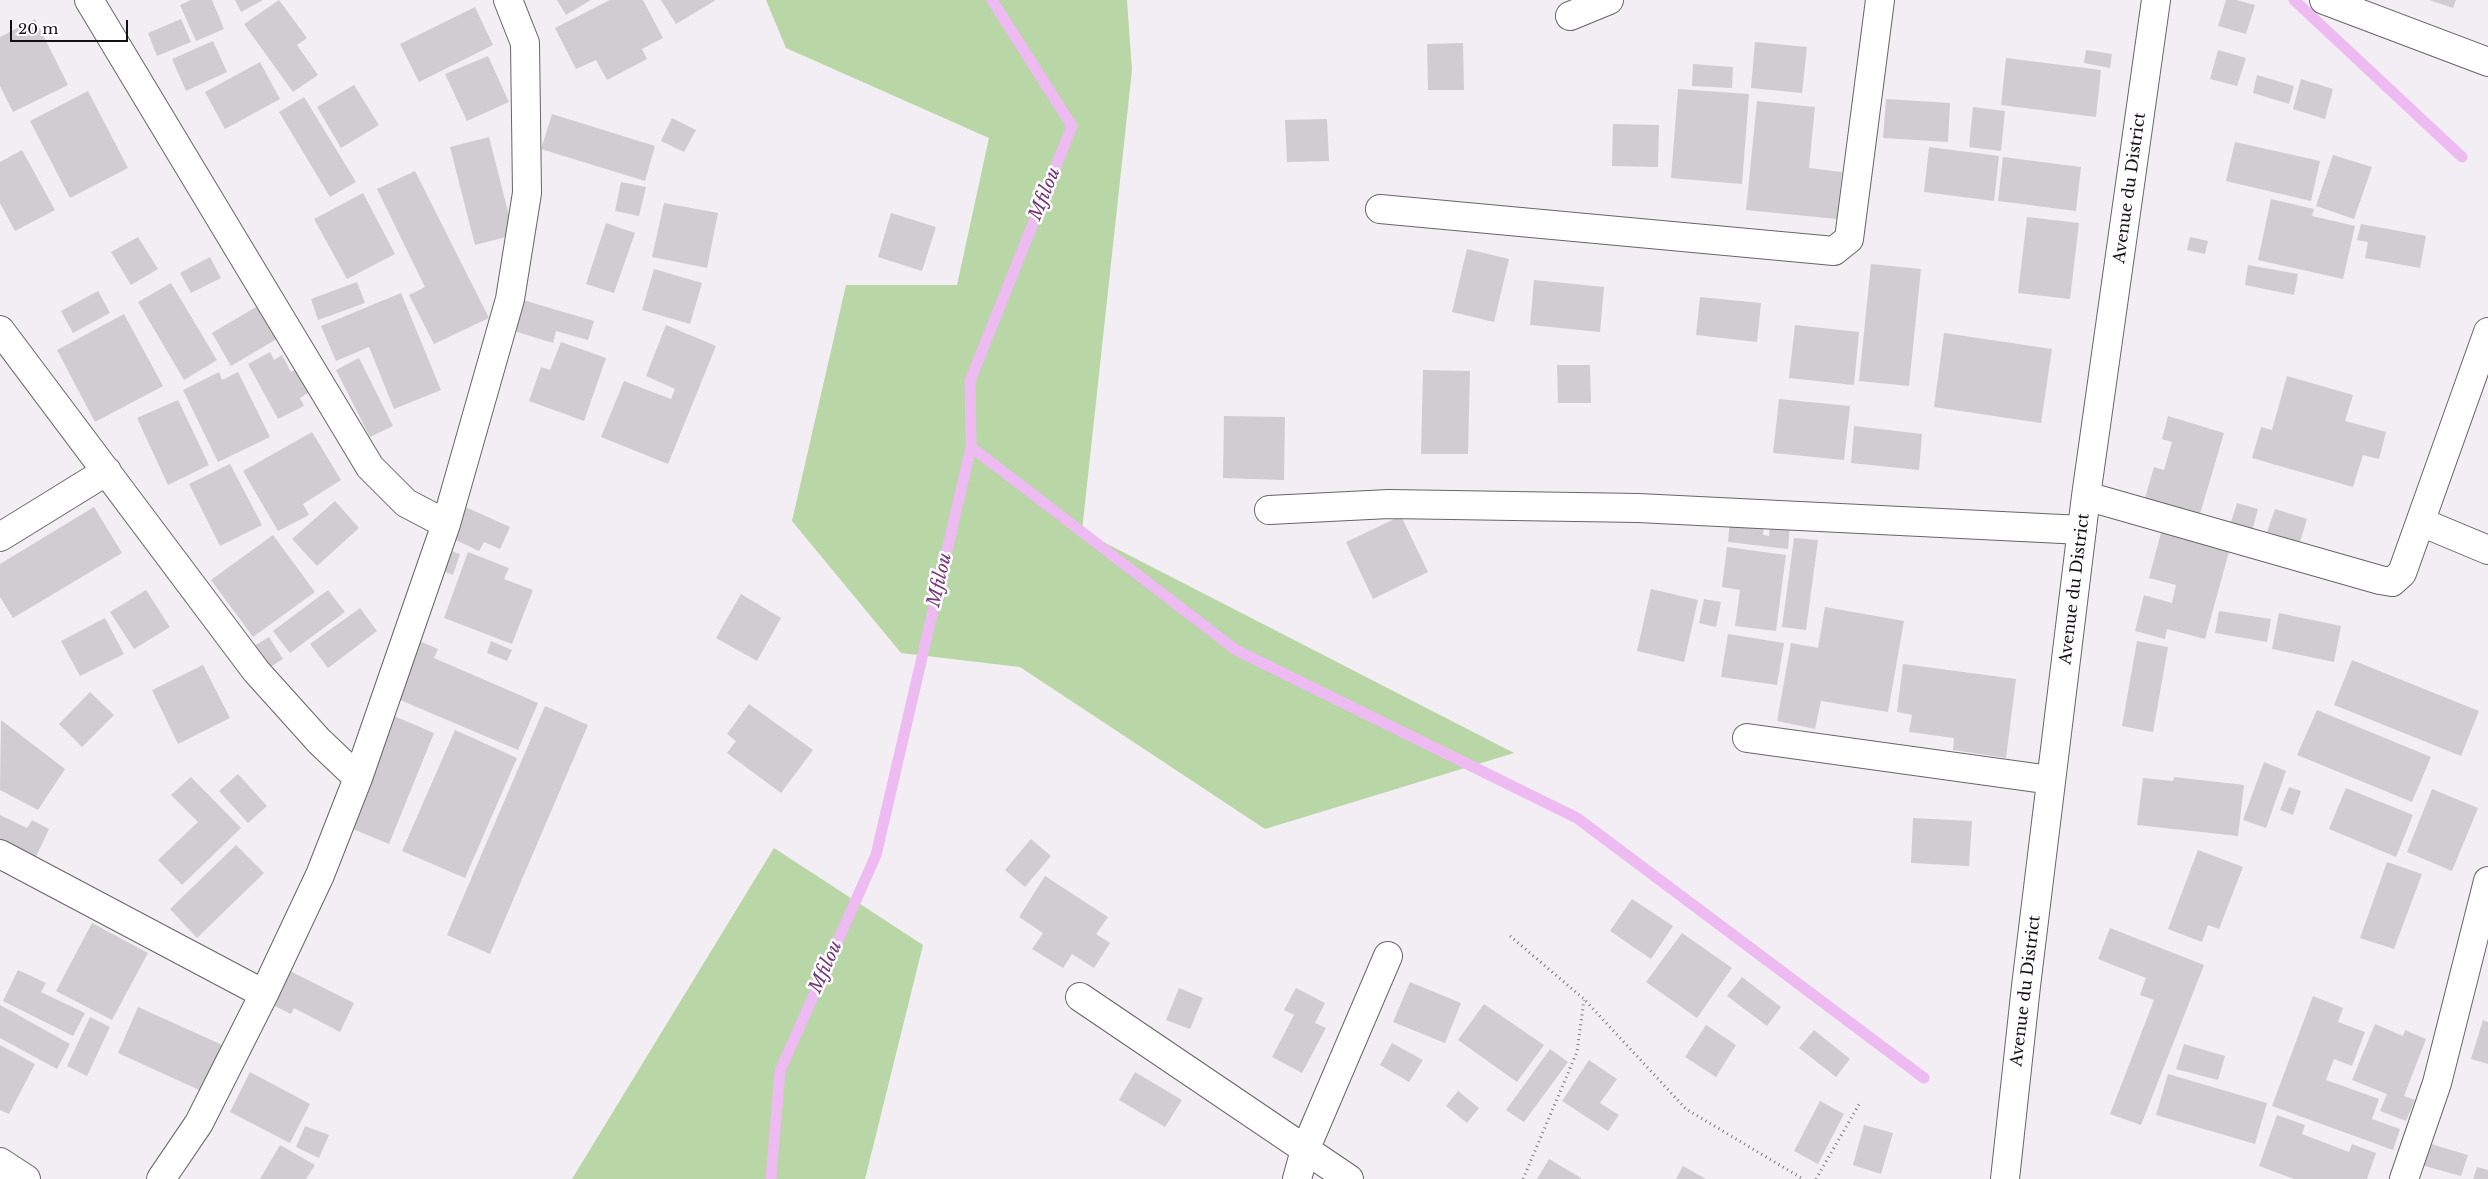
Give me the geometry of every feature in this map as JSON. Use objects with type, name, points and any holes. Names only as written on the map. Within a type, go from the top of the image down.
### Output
[{"type":"street","points":[[89,0],[370,467],[406,502],[446,524]]},
{"type":"street","points":[[161,1179],[199,1123],[264,994],[320,874],[358,778],[446,524],[510,299],[527,193],[524,43],[508,0]]},
{"type":"street","points":[[1570,16],[1609,0]]},
{"type":"street","points":[[1380,209],[1834,250],[1843,246],[1848,239],[1880,0]]},
{"type":"street","name":"Avenue du District","points":[[2005,1179],[2050,780],[2086,496],[2156,0]]},
{"type":"street","points":[[2324,0],[2377,9],[2488,62]]},
{"type":"street","points":[[0,330],[256,671],[319,741],[358,778]]},
{"type":"street","points":[[2086,496],[2392,582],[2402,573],[2488,332]]},
{"type":"street","points":[[0,537],[107,472]]},
{"type":"street","points":[[1269,510],[1389,504],[1638,508],[2082,530]]},
{"type":"street","points":[[2421,522],[2488,550]]},
{"type":"street","points":[[1747,738],[2050,780]]},
{"type":"street","points":[[0,854],[264,994]]},
{"type":"street","points":[[2404,1179],[2437,1083],[2488,881]]},
{"type":"street","points":[[1297,1179],[1305,1150],[1388,956]]},
{"type":"street","points":[[1080,997],[1349,1179]]},
{"type":"street","points":[[0,1162],[26,1179]]},
{"type":"path","points":[[1510,936],[1584,1000],[1686,1109],[1803,1179]]},
{"type":"path","points":[[1523,1179],[1577,1052],[1584,1000]]},
{"type":"path","points":[[1816,1179],[1861,1101]]},
{"type":"green space","points":[[766,0],[1127,0],[1132,70],[1082,531],[1514,753],[1265,829],[1020,667],[901,653],[792,521],[846,285],[957,285],[989,138],[786,48]]},
{"type":"green space","points":[[774,848],[923,945],[865,1179],[572,1179]]},
{"type":"building","points":[[191,0],[212,0],[224,29],[196,41],[180,5]]},
{"type":"building","points":[[235,0],[263,0],[241,12]]},
{"type":"building","points":[[279,0],[307,38],[297,45],[318,75],[293,92],[244,24]]},
{"type":"building","points":[[557,0],[591,0],[566,15]]},
{"type":"building","points":[[610,0],[643,0],[663,38],[642,49],[647,59],[607,80],[596,60],[576,69],[555,28]]},
{"type":"building","points":[[661,0],[716,0],[676,24]]},
{"type":"building","points":[[2226,0],[2236,0],[2255,5],[2246,34],[2218,26]]},
{"type":"building","points":[[2429,0],[2456,0],[2453,8]]},
{"type":"building","points":[[475,7],[493,45],[419,82],[400,44]]},
{"type":"building","points":[[35,19],[68,85],[13,112],[0,86],[0,37]]},
{"type":"building","points":[[181,19],[191,42],[157,56],[148,33]]},
{"type":"building","points":[[213,41],[227,72],[186,91],[172,59]]},
{"type":"building","points":[[1755,42],[1807,47],[1802,93],[1751,88]]},
{"type":"building","points":[[1463,43],[1464,90],[1428,90],[1427,44]]},
{"type":"building","points":[[2086,50],[2112,54],[2110,68],[2084,63]]},
{"type":"building","points":[[2218,50],[2246,58],[2237,86],[2210,79]]},
{"type":"building","points":[[488,56],[509,102],[467,121],[445,74]]},
{"type":"building","points":[[2006,58],[2101,70],[2096,117],[2001,105]]},
{"type":"building","points":[[260,62],[280,99],[225,129],[205,92]]},
{"type":"building","points":[[1693,64],[1733,67],[1732,88],[1692,86]]},
{"type":"building","points":[[2257,75],[2294,86],[2289,104],[2253,93]]},
{"type":"building","points":[[2301,79],[2333,89],[2325,119],[2293,109]]},
{"type":"building","points":[[354,85],[379,125],[341,148],[317,107]]},
{"type":"building","points":[[1678,89],[1749,94],[1742,184],[1671,178]]},
{"type":"building","points":[[88,91],[128,168],[70,198],[30,121]]},
{"type":"building","points":[[304,97],[356,182],[330,197],[279,112]]},
{"type":"building","points":[[1886,99],[1950,103],[1948,142],[1883,138]]},
{"type":"building","points":[[1757,101],[1815,107],[1809,168],[1842,172],[1837,219],[1746,210]]},
{"type":"building","points":[[1973,107],[2005,111],[2001,151],[1969,147]]},
{"type":"building","points":[[552,114],[655,146],[645,181],[541,149]]},
{"type":"building","points":[[672,118],[696,130],[684,152],[661,141]]},
{"type":"building","points":[[1327,119],[1329,161],[1287,162],[1285,120]]},
{"type":"building","points":[[1613,124],[1659,125],[1658,167],[1612,166]]},
{"type":"building","points":[[489,137],[514,235],[475,245],[450,147]]},
{"type":"building","points":[[2235,142],[2320,161],[2311,201],[2226,181]]},
{"type":"building","points":[[1929,147],[1999,156],[1994,201],[1924,192]]},
{"type":"building","points":[[22,150],[55,210],[15,231],[0,203],[0,162]]},
{"type":"building","points":[[2333,155],[2372,167],[2354,219],[2316,206]]},
{"type":"building","points":[[2003,157],[2081,167],[2076,211],[1998,201]]},
{"type":"building","points":[[415,171],[489,318],[434,344],[409,295],[425,287],[377,189]]},
{"type":"building","points":[[621,182],[646,187],[639,216],[615,211]]},
{"type":"building","points":[[363,193],[395,254],[347,279],[314,219]]},
{"type":"building","points":[[2271,199],[2314,209],[2312,216],[2355,226],[2343,279],[2258,260]]},
{"type":"building","points":[[664,203],[718,213],[707,268],[652,257]]},
{"type":"building","points":[[891,213],[936,227],[922,271],[878,257]]},
{"type":"building","points":[[2027,217],[2079,223],[2070,299],[2018,293]]},
{"type":"building","points":[[606,223],[635,233],[614,293],[586,284]]},
{"type":"building","points":[[2361,224],[2426,236],[2420,268],[2365,258],[2368,242],[2357,240]]},
{"type":"building","points":[[138,237],[158,269],[131,285],[111,252]]},
{"type":"building","points":[[2190,237],[2208,241],[2205,254],[2187,250]]},
{"type":"building","points":[[1467,249],[1509,259],[1494,322],[1452,312]]},
{"type":"building","points":[[210,257],[221,278],[191,293],[180,273]]},
{"type":"building","points":[[1871,264],[1921,269],[1909,386],[1859,381]]},
{"type":"building","points":[[2248,265],[2298,274],[2294,295],[2245,285]]},
{"type":"building","points":[[654,269],[702,283],[690,324],[642,310]]},
{"type":"building","points":[[1534,280],[1604,287],[1600,332],[1530,325]]},
{"type":"building","points":[[357,282],[365,303],[318,320],[311,299]]},
{"type":"building","points":[[171,283],[217,360],[184,380],[138,302]]},
{"type":"building","points":[[98,291],[110,313],[73,333],[61,311]]},
{"type":"building","points":[[401,293],[441,390],[394,409],[369,347],[336,361],[321,326]]},
{"type":"building","points":[[1700,297],[1761,303],[1757,342],[1696,335]]},
{"type":"building","points":[[523,300],[594,321],[588,340],[556,331],[553,343],[514,331]]},
{"type":"building","points":[[261,304],[280,337],[231,366],[212,333]]},
{"type":"building","points":[[124,314],[163,386],[95,422],[57,350]]},
{"type":"building","points":[[666,325],[716,346],[668,464],[601,437],[624,381],[671,399],[675,389],[646,376]]},
{"type":"building","points":[[1795,325],[1859,332],[1854,385],[1789,378]]},
{"type":"building","points":[[1944,333],[2052,349],[2041,423],[1934,407]]},
{"type":"building","points":[[561,342],[606,358],[584,421],[529,401],[541,367],[550,370]]},
{"type":"building","points":[[270,352],[274,360],[282,355],[291,372],[296,369],[309,392],[300,398],[304,406],[278,419],[248,364]]},
{"type":"building","points":[[359,358],[393,426],[370,437],[336,370]]},
{"type":"building","points":[[1557,365],[1590,365],[1591,403],[1558,403]]},
{"type":"building","points":[[1423,370],[1470,371],[1468,454],[1421,454]]},
{"type":"building","points":[[219,372],[222,380],[238,372],[270,437],[218,462],[183,390]]},
{"type":"building","points":[[2287,376],[2353,395],[2345,421],[2386,432],[2379,459],[2363,455],[2353,487],[2252,458],[2261,427],[2272,430]]},
{"type":"building","points":[[1779,399],[1850,406],[1844,460],[1773,453]]},
{"type":"building","points":[[178,400],[209,465],[168,485],[137,418]]},
{"type":"building","points":[[1224,416],[1285,417],[1284,480],[1223,478]]},
{"type":"building","points":[[2168,416],[2224,433],[2200,514],[2145,498],[2154,467],[2164,470],[2172,442],[2162,439]]},
{"type":"building","points":[[1854,426],[1922,434],[1919,470],[1851,463]]},
{"type":"building","points":[[312,432],[341,480],[303,504],[309,515],[278,531],[243,471]]},
{"type":"building","points":[[230,464],[262,525],[220,546],[189,484]]},
{"type":"building","points":[[335,501],[359,528],[317,566],[292,539]]},
{"type":"building","points":[[2237,503],[2258,509],[2252,531],[2230,525]]},
{"type":"building","points":[[461,505],[510,527],[500,549],[484,542],[479,551],[447,536]]},
{"type":"building","points":[[94,507],[122,553],[13,618],[0,597],[0,564]]},
{"type":"building","points":[[2275,509],[2307,519],[2300,542],[2267,532]]},
{"type":"building","points":[[1401,516],[1428,572],[1373,599],[1346,542]]},
{"type":"building","points":[[1730,520],[1764,523],[1763,535],[1769,536],[1770,522],[1790,524],[1788,549],[1728,542]]},
{"type":"building","points":[[2162,529],[2230,548],[2205,639],[2167,629],[2165,639],[2135,631],[2144,595],[2172,603],[2176,585],[2149,578]]},
{"type":"building","points":[[273,535],[315,592],[253,637],[211,580]]},
{"type":"building","points":[[1794,538],[1818,540],[1806,630],[1782,627]]},
{"type":"building","points":[[1727,547],[1786,555],[1776,631],[1735,626],[1740,590],[1722,587]]},
{"type":"building","points":[[443,548],[460,554],[453,575],[437,569]]},
{"type":"building","points":[[468,552],[509,568],[504,579],[533,590],[512,644],[444,618]]},
{"type":"building","points":[[1651,589],[1698,600],[1684,662],[1637,651]]},
{"type":"building","points":[[146,590],[170,627],[134,649],[110,612]]},
{"type":"building","points":[[328,590],[345,612],[290,653],[273,631]]},
{"type":"building","points":[[741,594],[781,618],[757,661],[716,638]]},
{"type":"building","points":[[1704,599],[1721,602],[1716,627],[1699,623]]},
{"type":"building","points":[[1825,607],[1904,621],[1888,712],[1821,701],[1815,729],[1777,721],[1791,643],[1818,648]]},
{"type":"building","points":[[360,608],[377,631],[328,668],[310,644]]},
{"type":"building","points":[[2219,611],[2271,619],[2267,642],[2215,633]]},
{"type":"building","points":[[2279,613],[2341,626],[2334,662],[2272,649]]},
{"type":"building","points":[[105,618],[124,654],[80,676],[61,641]]},
{"type":"building","points":[[1728,634],[1784,643],[1777,685],[1721,677]]},
{"type":"building","points":[[269,637],[283,659],[269,668],[254,646]]},
{"type":"building","points":[[417,640],[438,649],[434,658],[538,703],[518,750],[393,697]]},
{"type":"building","points":[[491,641],[512,650],[507,661],[487,653]]},
{"type":"building","points":[[2137,641],[2168,647],[2153,732],[2122,726]]},
{"type":"building","points":[[2352,660],[2479,711],[2461,756],[2334,705]]},
{"type":"building","points":[[1903,664],[2016,679],[2006,758],[1953,750],[1954,738],[1909,732],[1912,715],[1897,712]]},
{"type":"building","points":[[203,665],[230,718],[178,744],[152,690]]},
{"type":"building","points":[[90,692],[114,715],[82,747],[59,724]]},
{"type":"building","points":[[749,704],[813,750],[781,793],[727,753],[736,741],[727,734]]},
{"type":"building","points":[[545,706],[588,725],[490,954],[447,935]]},
{"type":"building","points":[[2317,710],[2431,757],[2412,802],[2297,755]]},
{"type":"building","points":[[394,716],[434,733],[389,844],[348,827]]},
{"type":"building","points":[[1,720],[65,769],[38,810],[0,790]]},
{"type":"building","points":[[455,730],[517,758],[465,878],[402,851]]},
{"type":"building","points":[[2264,762],[2286,771],[2266,828],[2243,820]]},
{"type":"building","points":[[238,774],[267,806],[248,823],[219,791]]},
{"type":"building","points":[[191,777],[241,828],[182,885],[158,860],[198,822],[171,795]]},
{"type":"building","points":[[2174,777],[2244,785],[2238,836],[2137,825],[2143,778],[2173,781]]},
{"type":"building","points":[[2289,787],[2301,791],[2293,815],[2280,810]]},
{"type":"building","points":[[2346,788],[2413,815],[2396,857],[2329,829]]},
{"type":"building","points":[[2432,789],[2478,808],[2452,871],[2407,852]]},
{"type":"building","points":[[0,815],[27,828],[32,820],[49,829],[34,861],[0,845]]},
{"type":"building","points":[[1913,818],[1972,821],[1969,866],[1911,863]]},
{"type":"building","points":[[1031,839],[1051,856],[1025,887],[1005,870]]},
{"type":"building","points":[[236,845],[264,873],[197,938],[170,909]]},
{"type":"building","points":[[2198,850],[2243,867],[2219,929],[2208,925],[2202,942],[2168,929]]},
{"type":"building","points":[[2387,862],[2422,874],[2394,949],[2360,938]]},
{"type":"building","points":[[1045,876],[1108,917],[1096,934],[1110,943],[1094,968],[1072,954],[1063,968],[1032,949],[1043,933],[1019,917]]},
{"type":"building","points":[[1632,899],[1673,926],[1651,959],[1610,931]]},
{"type":"building","points":[[92,923],[148,953],[112,1020],[56,991]]},
{"type":"building","points":[[2110,928],[2204,965],[2141,1125],[2110,1114],[2154,1000],[2140,995],[2146,978],[2098,959]]},
{"type":"building","points":[[1682,933],[1732,968],[1697,1018],[1646,982]]},
{"type":"building","points":[[18,970],[46,983],[41,992],[85,1013],[73,1036],[3,1001]]},
{"type":"building","points":[[290,971],[354,1003],[340,1032],[294,1008],[291,1014],[273,1005]]},
{"type":"building","points":[[1742,977],[1781,1007],[1767,1026],[1727,996]]},
{"type":"building","points":[[1410,982],[1461,1003],[1445,1043],[1393,1022]]},
{"type":"building","points":[[1179,988],[1203,998],[1190,1029],[1166,1020]]},
{"type":"building","points":[[1296,988],[1325,1003],[1315,1023],[1326,1028],[1302,1073],[1272,1057],[1294,1015],[1284,1010]]},
{"type":"building","points":[[2313,996],[2343,1008],[2338,1022],[2365,1032],[2352,1066],[2334,1059],[2326,1080],[2379,1099],[2372,1119],[2400,1129],[2393,1150],[2272,1106]]},
{"type":"building","points":[[1484,1004],[1544,1045],[1517,1082],[1458,1040]]},
{"type":"building","points":[[0,1005],[70,1044],[57,1069],[0,1038]]},
{"type":"building","points":[[138,1007],[229,1048],[208,1094],[118,1053]]},
{"type":"building","points":[[90,1017],[110,1027],[87,1076],[67,1066]]},
{"type":"building","points":[[2483,1020],[2488,1022],[2488,1064],[2471,1059]]},
{"type":"building","points":[[2375,1024],[2403,1036],[2405,1030],[2426,1039],[2404,1096],[2415,1100],[2406,1121],[2380,1111],[2387,1094],[2352,1080]]},
{"type":"building","points":[[1706,1025],[1736,1045],[1716,1077],[1685,1057]]},
{"type":"building","points":[[1814,1030],[1850,1059],[1836,1077],[1799,1048]]},
{"type":"building","points":[[1392,1043],[1423,1060],[1409,1082],[1380,1065]]},
{"type":"building","points":[[2184,1044],[2225,1056],[2218,1080],[2176,1069]]},
{"type":"building","points":[[0,1045],[35,1064],[9,1114],[0,1110]]},
{"type":"building","points":[[1550,1049],[1568,1062],[1524,1122],[1506,1110]]},
{"type":"building","points":[[1589,1060],[1617,1079],[1600,1103],[1619,1115],[1608,1131],[1562,1101]]},
{"type":"building","points":[[250,1072],[310,1104],[290,1143],[230,1112]]},
{"type":"building","points":[[1135,1072],[1182,1100],[1165,1127],[1119,1100]]},
{"type":"building","points":[[2168,1074],[2267,1103],[2255,1144],[2156,1115]]},
{"type":"building","points":[[1458,1091],[1479,1108],[1467,1123],[1446,1106]]},
{"type":"building","points":[[1820,1101],[1844,1114],[1818,1164],[1794,1151]]},
{"type":"building","points":[[2277,1115],[2305,1125],[2302,1134],[2349,1152],[2352,1144],[2376,1153],[2367,1179],[2294,1179],[2259,1166]]},
{"type":"building","points":[[1864,1125],[1893,1133],[1881,1174],[1853,1165]]},
{"type":"building","points":[[305,1126],[329,1135],[319,1158],[296,1147]]},
{"type":"building","points":[[2428,1143],[2468,1155],[2461,1176],[2421,1165]]},
{"type":"building","points":[[280,1145],[315,1165],[306,1179],[260,1179]]},
{"type":"building","points":[[1549,1159],[1581,1178],[1581,1179],[1537,1179]]},
{"type":"building","points":[[1683,1166],[1706,1179],[1676,1179]]},
{"type":"building","points":[[2477,1167],[2488,1170],[2488,1179],[2473,1179]]},
{"type":"waterway","name":"Mfilou","points":[[771,1179],[780,1071],[876,855],[971,447],[970,381],[1072,126],[992,0]]},
{"type":"waterway","points":[[2294,0],[2462,157]]},
{"type":"waterway","points":[[971,447],[1236,650],[1577,818],[1924,1078]]}]
